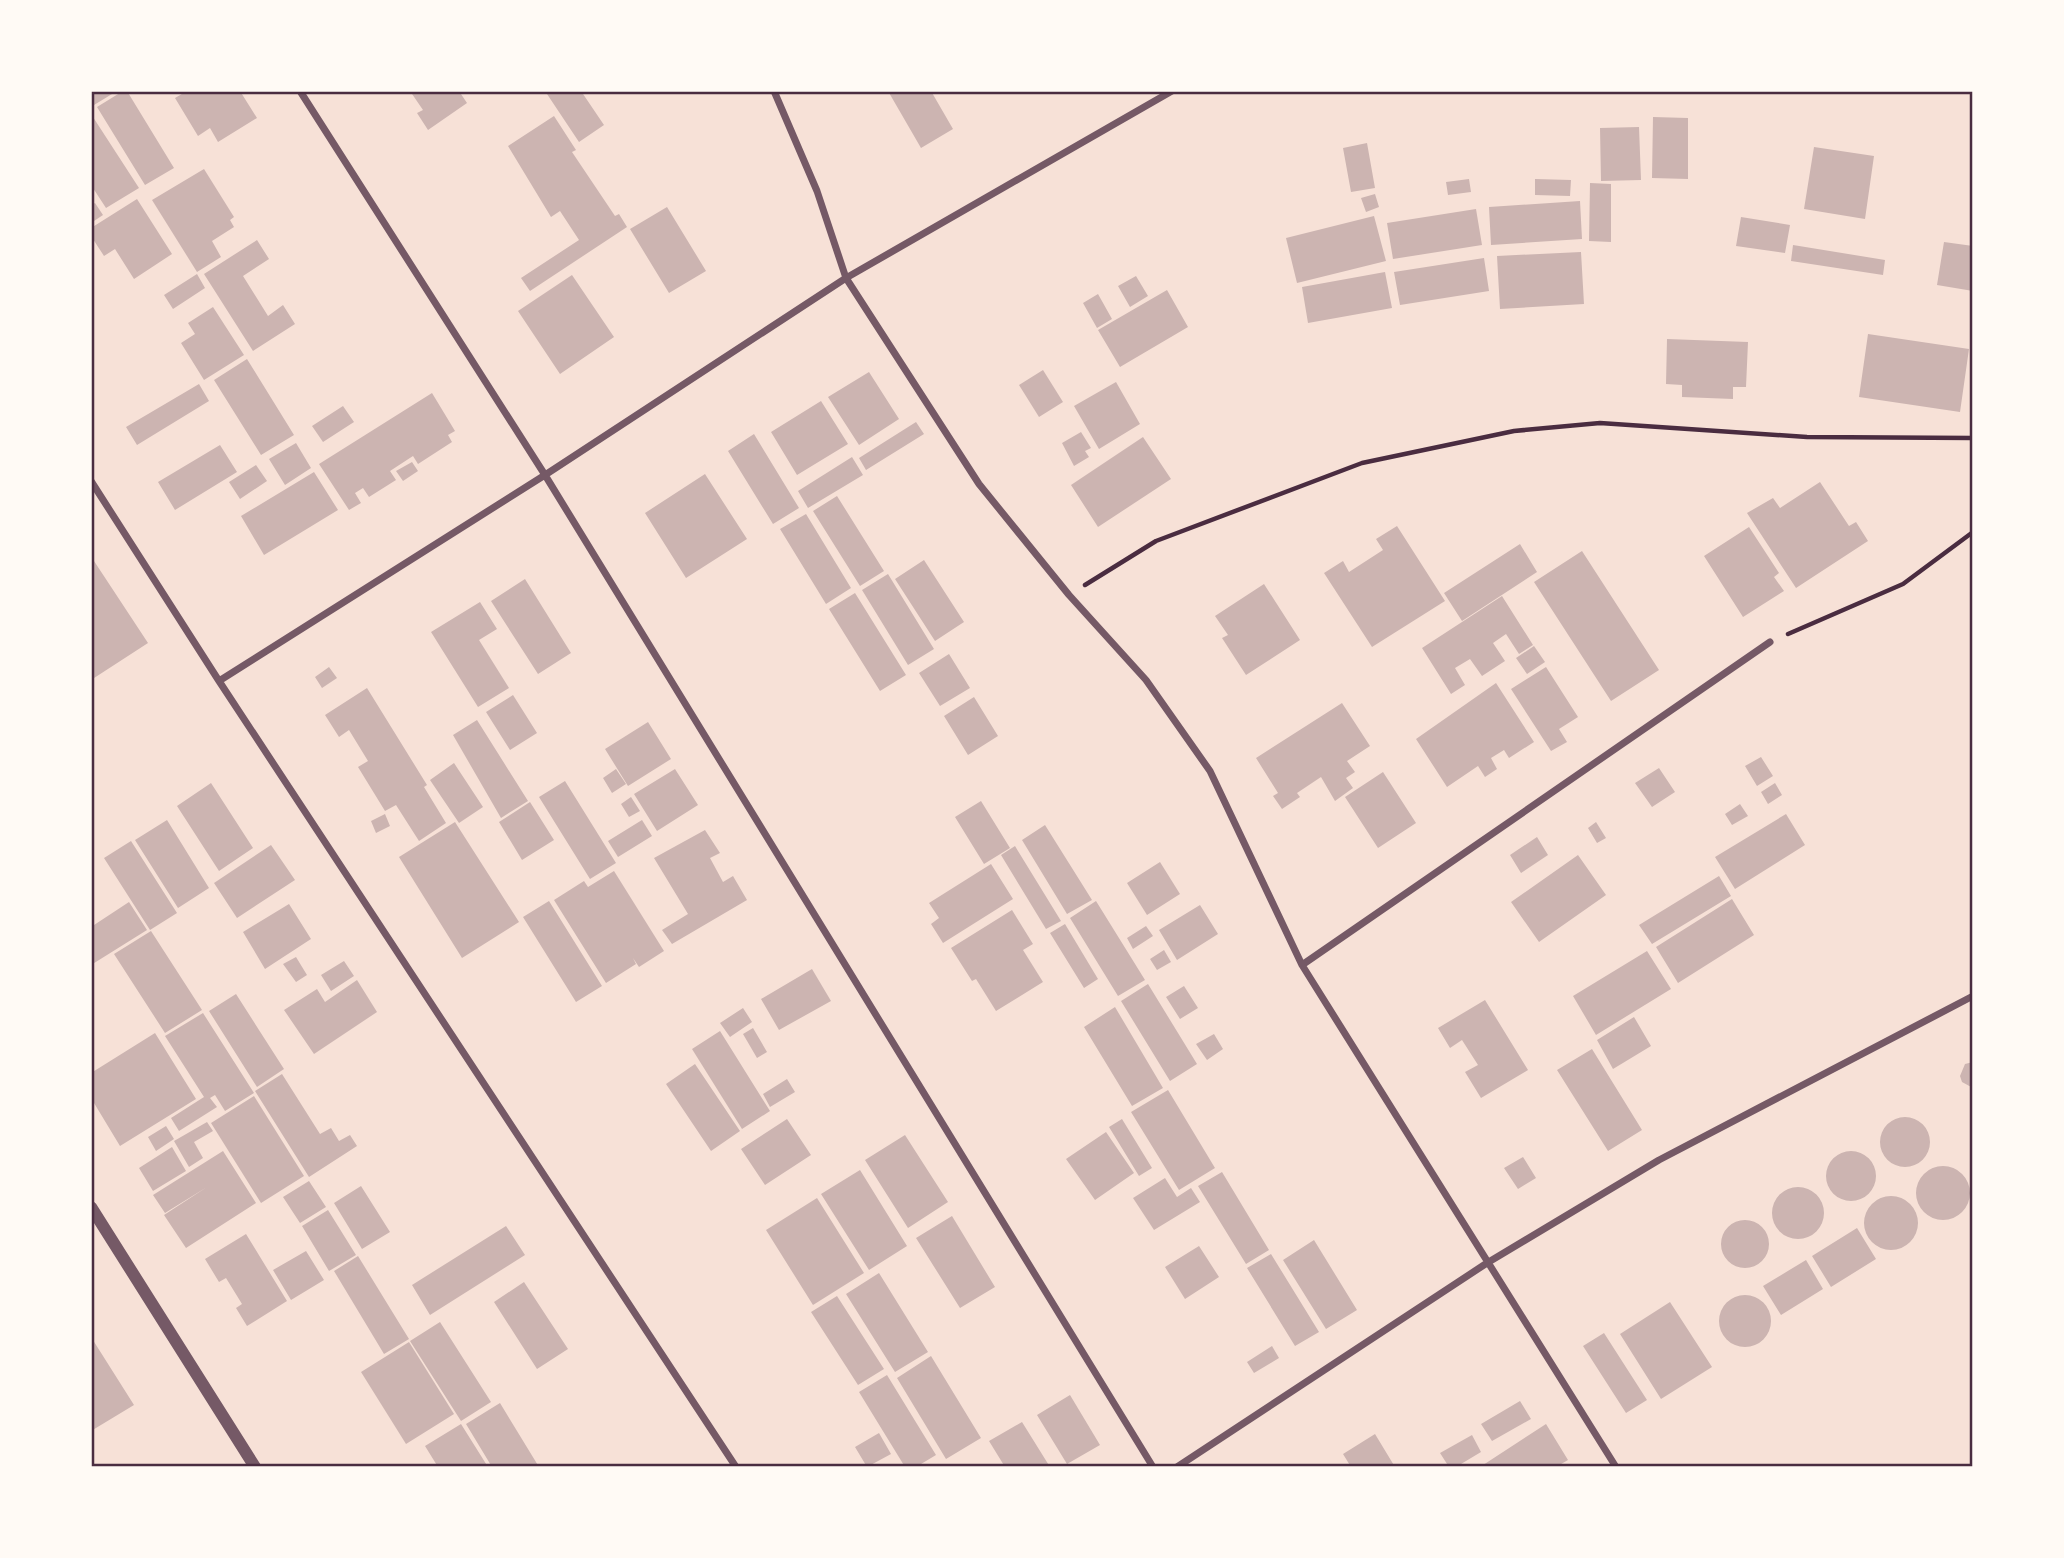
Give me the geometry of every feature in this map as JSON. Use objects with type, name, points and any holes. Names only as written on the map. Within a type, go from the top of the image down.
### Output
[{"type":"street","points":[[300,91],[545,475],[1153,1467]]},
{"type":"street","points":[[774,91],[817,191],[846,278],[979,484],[1069,595],[1146,680],[1210,771],[1302,965],[1616,1467]]},
{"type":"street","points":[[219,681],[545,475],[846,278],[1172,91]]},
{"type":"street","points":[[91,481],[219,681],[736,1467]]},
{"type":"street","points":[[1302,965],[1770,642]]},
{"type":"street","points":[[1177,1467],[1487,1263],[1659,1160],[1973,996]]},
{"type":"street","points":[[91,1207],[255,1467]]},
{"type":"path","points":[[1069,595],[1156,541],[1362,463],[1514,431],[1600,423],[1807,437],[1973,438]]},
{"type":"path","points":[[1770,642],[1903,584],[1973,532]]},
{"type":"building","points":[[91,91],[117,91],[94,105]]},
{"type":"building","points":[[127,91],[174,168],[145,185],[97,107]]},
{"type":"building","points":[[187,91],[240,91],[257,118],[218,142],[210,128],[198,136],[175,98]]},
{"type":"building","points":[[410,91],[459,91],[467,103],[428,130],[417,113],[423,110]]},
{"type":"building","points":[[545,91],[581,91],[604,125],[579,142]]},
{"type":"building","points":[[888,91],[931,91],[953,129],[921,148]]},
{"type":"building","points":[[91,114],[139,188],[106,208],[91,185]]},
{"type":"building","points":[[554,116],[576,150],[572,152],[615,216],[619,214],[627,227],[530,291],[521,278],[579,240],[560,211],[551,217],[508,146]]},
{"type":"building","points":[[1653,117],[1688,118],[1688,179],[1652,178]]},
{"type":"building","points":[[1639,127],[1641,180],[1601,181],[1600,128]]},
{"type":"building","points":[[1367,143],[1375,188],[1351,192],[1343,148]]},
{"type":"building","points":[[1814,147],[1874,156],[1865,219],[1804,209]]},
{"type":"building","points":[[204,169],[234,217],[230,220],[234,227],[212,241],[221,257],[197,272],[152,200]]},
{"type":"building","points":[[1469,179],[1471,192],[1448,195],[1446,182]]},
{"type":"building","points":[[1535,179],[1571,180],[1570,196],[1535,195]]},
{"type":"building","points":[[1590,183],[1611,184],[1611,242],[1589,241]]},
{"type":"building","points":[[1375,194],[1379,207],[1366,212],[1361,198]]},
{"type":"building","points":[[137,199],[172,254],[134,279],[115,249],[104,256],[91,236],[91,228]]},
{"type":"building","points":[[1580,201],[1582,239],[1491,245],[1489,207]]},
{"type":"building","points":[[95,203],[103,215],[91,223],[91,205]]},
{"type":"building","points":[[667,207],[706,271],[669,293],[630,229]]},
{"type":"building","points":[[1476,209],[1482,245],[1393,259],[1387,223]]},
{"type":"building","points":[[1374,216],[1386,261],[1297,283],[1286,238]]},
{"type":"building","points":[[1741,217],[1790,225],[1785,253],[1736,246]]},
{"type":"building","points":[[257,240],[269,259],[243,276],[268,316],[283,305],[295,324],[253,351],[204,274]]},
{"type":"building","points":[[1944,242],[1973,246],[1973,291],[1937,285]]},
{"type":"building","points":[[1793,245],[1885,260],[1883,275],[1791,261]]},
{"type":"building","points":[[1581,252],[1584,304],[1500,309],[1497,256]]},
{"type":"building","points":[[1484,258],[1489,291],[1400,305],[1394,272]]},
{"type":"building","points":[[1385,272],[1392,308],[1308,323],[1302,287]]},
{"type":"building","points":[[197,274],[205,288],[173,309],[164,295]]},
{"type":"building","points":[[572,275],[614,337],[560,374],[518,311]]},
{"type":"building","points":[[1136,276],[1148,296],[1130,307],[1118,286]]},
{"type":"building","points":[[1167,290],[1188,327],[1120,367],[1098,330]]},
{"type":"building","points":[[1098,294],[1112,319],[1097,328],[1083,303]]},
{"type":"building","points":[[213,307],[244,355],[204,380],[181,343],[195,334],[188,323]]},
{"type":"building","points":[[1868,334],[1969,349],[1960,412],[1859,397]]},
{"type":"building","points":[[1667,339],[1748,342],[1746,387],[1733,387],[1733,399],[1682,397],[1682,385],[1666,384]]},
{"type":"building","points":[[247,359],[294,435],[261,455],[214,380]]},
{"type":"building","points":[[1043,370],[1063,402],[1039,417],[1019,385]]},
{"type":"building","points":[[869,372],[899,419],[859,445],[828,397]]},
{"type":"building","points":[[1116,382],[1140,424],[1099,449],[1074,406]]},
{"type":"building","points":[[199,384],[209,401],[137,445],[126,427]]},
{"type":"building","points":[[432,393],[455,431],[448,435],[452,442],[418,464],[413,456],[390,471],[396,480],[369,497],[363,488],[355,493],[361,503],[349,510],[319,464]]},
{"type":"building","points":[[821,401],[848,444],[797,475],[771,432]]},
{"type":"building","points":[[343,406],[354,422],[323,442],[312,426]]},
{"type":"building","points":[[916,422],[924,434],[866,470],[859,458]]},
{"type":"building","points":[[1081,432],[1091,448],[1085,451],[1089,457],[1074,466],[1062,443]]},
{"type":"building","points":[[754,434],[799,508],[773,524],[728,451]]},
{"type":"building","points":[[1143,437],[1171,479],[1098,527],[1071,485]]},
{"type":"building","points":[[296,443],[311,468],[285,485],[269,459]]},
{"type":"building","points":[[220,445],[237,472],[175,510],[158,482]]},
{"type":"building","points":[[852,457],[863,475],[808,508],[798,491]]},
{"type":"building","points":[[412,462],[418,471],[403,481],[396,471]]},
{"type":"building","points":[[256,465],[267,481],[240,499],[229,482]]},
{"type":"building","points":[[314,472],[338,510],[264,555],[241,516]]},
{"type":"building","points":[[705,474],[747,539],[686,578],[645,513]]},
{"type":"building","points":[[1820,482],[1849,526],[1856,522],[1868,541],[1796,588],[1747,513],[1773,498],[1780,508]]},
{"type":"building","points":[[837,496],[884,571],[860,586],[813,511]]},
{"type":"building","points":[[806,514],[851,588],[826,604],[780,529]]},
{"type":"building","points":[[1397,526],[1445,601],[1372,647],[1324,573],[1343,561],[1349,572],[1383,550],[1376,539]]},
{"type":"building","points":[[1749,527],[1779,573],[1774,577],[1784,591],[1743,617],[1704,556]]},
{"type":"building","points":[[1520,544],[1537,572],[1462,621],[1444,593]]},
{"type":"building","points":[[1582,551],[1659,670],[1611,701],[1534,582]]},
{"type":"building","points":[[924,560],[964,622],[935,641],[895,579]]},
{"type":"building","points":[[94,561],[148,643],[91,680],[91,563]]},
{"type":"building","points":[[888,574],[934,649],[908,665],[862,590]]},
{"type":"building","points":[[525,579],[571,653],[538,674],[491,601]]},
{"type":"building","points":[[1264,584],[1300,640],[1246,675],[1222,638],[1228,635],[1215,616]]},
{"type":"building","points":[[855,593],[906,675],[880,691],[829,609]]},
{"type":"building","points":[[1502,596],[1533,645],[1519,654],[1506,634],[1493,643],[1505,661],[1482,676],[1470,659],[1455,668],[1465,685],[1451,694],[1422,648]]},
{"type":"building","points":[[480,602],[497,629],[479,640],[509,688],[478,707],[431,632]]},
{"type":"building","points":[[1534,646],[1545,662],[1527,674],[1516,658]]},
{"type":"building","points":[[949,654],[970,688],[940,706],[919,673]]},
{"type":"building","points":[[329,667],[337,678],[322,688],[315,677]]},
{"type":"building","points":[[1546,667],[1578,717],[1559,729],[1567,742],[1551,751],[1511,689]]},
{"type":"building","points":[[1496,683],[1534,742],[1509,758],[1504,750],[1491,758],[1497,769],[1485,777],[1478,766],[1447,787],[1416,739]]},
{"type":"building","points":[[367,688],[427,785],[424,787],[446,823],[419,841],[396,805],[385,811],[358,767],[368,761],[349,730],[339,737],[325,715]]},
{"type":"building","points":[[513,695],[537,733],[510,750],[486,712]]},
{"type":"building","points":[[974,697],[998,736],[968,755],[944,716]]},
{"type":"building","points":[[1342,703],[1370,746],[1347,761],[1355,772],[1346,778],[1353,788],[1335,801],[1321,777],[1297,793],[1300,797],[1282,809],[1273,796],[1278,793],[1256,758]]},
{"type":"building","points":[[477,720],[528,801],[501,818],[453,735]]},
{"type":"building","points":[[648,722],[671,759],[628,786],[605,749]]},
{"type":"building","points":[[1761,757],[1773,776],[1757,786],[1745,766]]},
{"type":"building","points":[[454,763],[483,807],[459,823],[430,780]]},
{"type":"building","points":[[1659,768],[1675,792],[1652,807],[1635,783]]},
{"type":"building","points":[[616,769],[626,784],[612,793],[603,778]]},
{"type":"building","points":[[675,769],[698,805],[657,831],[634,794]]},
{"type":"building","points":[[1383,772],[1416,823],[1378,848],[1345,797]]},
{"type":"building","points":[[565,781],[616,863],[590,879],[539,797]]},
{"type":"building","points":[[211,783],[253,848],[219,871],[177,806]]},
{"type":"building","points":[[1775,783],[1782,795],[1768,804],[1761,792]]},
{"type":"building","points":[[631,797],[640,811],[629,817],[621,804]]},
{"type":"building","points":[[981,801],[1010,848],[984,864],[955,817]]},
{"type":"building","points":[[530,802],[554,840],[522,860],[499,822]]},
{"type":"building","points":[[1740,804],[1748,816],[1732,825],[1725,814]]},
{"type":"building","points":[[385,814],[390,826],[376,833],[371,821]]},
{"type":"building","points":[[1786,814],[1805,845],[1735,889],[1715,857]]},
{"type":"building","points":[[167,820],[209,888],[178,908],[135,840]]},
{"type":"building","points":[[642,820],[652,836],[618,857],[608,841]]},
{"type":"building","points":[[455,822],[519,922],[462,958],[399,857]]},
{"type":"building","points":[[1596,822],[1606,838],[1597,843],[1588,828]]},
{"type":"building","points":[[1045,825],[1092,900],[1067,914],[1022,840]]},
{"type":"building","points":[[705,830],[720,853],[710,858],[723,882],[733,876],[747,900],[672,944],[662,930],[688,914],[654,858]]},
{"type":"building","points":[[1537,837],[1548,855],[1521,873],[1510,855]]},
{"type":"building","points":[[131,841],[177,913],[150,930],[104,858]]},
{"type":"building","points":[[271,845],[295,880],[237,918],[214,883]]},
{"type":"building","points":[[1015,846],[1061,921],[1046,929],[1001,855]]},
{"type":"building","points":[[1578,855],[1606,895],[1539,942],[1511,902]]},
{"type":"building","points":[[1160,862],[1180,894],[1147,915],[1127,883]]},
{"type":"building","points":[[991,864],[1013,899],[943,943],[931,924],[939,918],[929,903]]},
{"type":"building","points":[[614,871],[664,951],[639,967],[633,958],[636,964],[606,983],[554,900],[584,881],[588,887]]},
{"type":"building","points":[[1719,876],[1731,896],[1652,944],[1639,925]]},
{"type":"building","points":[[1732,899],[1754,935],[1678,983],[1656,947]]},
{"type":"building","points":[[549,901],[602,986],[576,1002],[523,917]]},
{"type":"building","points":[[1096,901],[1145,980],[1118,996],[1070,918]]},
{"type":"building","points":[[129,902],[147,930],[91,965],[91,927]]},
{"type":"building","points":[[289,904],[311,939],[265,969],[243,932]]},
{"type":"building","points":[[1200,905],[1218,934],[1177,960],[1159,930]]},
{"type":"building","points":[[1012,910],[1033,944],[1023,950],[1043,982],[996,1011],[976,979],[972,981],[951,948]]},
{"type":"building","points":[[1065,924],[1098,979],[1084,988],[1050,933]]},
{"type":"building","points":[[1146,926],[1153,936],[1133,949],[1127,938]]},
{"type":"building","points":[[151,931],[202,1010],[165,1033],[114,954]]},
{"type":"building","points":[[1164,950],[1171,962],[1157,970],[1150,959]]},
{"type":"building","points":[[1647,951],[1671,989],[1596,1035],[1573,996]]},
{"type":"building","points":[[296,957],[307,975],[296,982],[283,964]]},
{"type":"building","points":[[344,961],[354,976],[331,991],[321,975]]},
{"type":"building","points":[[812,969],[831,1001],[779,1030],[761,999]]},
{"type":"building","points":[[357,980],[377,1012],[314,1054],[284,1010],[317,989],[325,1002]]},
{"type":"building","points":[[1148,984],[1197,1064],[1170,1081],[1121,1001]]},
{"type":"building","points":[[1184,986],[1198,1008],[1180,1019],[1166,997]]},
{"type":"building","points":[[236,994],[284,1069],[257,1087],[209,1011]]},
{"type":"building","points":[[1485,1000],[1528,1070],[1481,1098],[1465,1072],[1478,1065],[1462,1040],[1450,1048],[1438,1028]]},
{"type":"building","points":[[1115,1007],[1163,1088],[1132,1106],[1084,1027]]},
{"type":"building","points":[[743,1008],[752,1022],[730,1037],[720,1023]]},
{"type":"building","points":[[203,1013],[254,1093],[225,1111],[215,1095],[210,1098],[217,1107],[179,1131],[171,1118],[204,1097],[165,1036]]},
{"type":"building","points":[[1634,1017],[1651,1046],[1613,1069],[1597,1040]]},
{"type":"building","points":[[753,1028],[767,1052],[757,1058],[743,1034]]},
{"type":"building","points":[[720,1031],[770,1111],[742,1129],[692,1049]]},
{"type":"building","points":[[155,1033],[196,1099],[120,1146],[91,1098],[91,1073]]},
{"type":"building","points":[[1214,1034],[1223,1049],[1207,1060],[1196,1044]]},
{"type":"building","points":[[1592,1049],[1642,1130],[1608,1151],[1557,1070]]},
{"type":"building","points":[[1973,1062],[1973,1088],[1962,1082],[1960,1076],[1965,1064]]},
{"type":"building","points":[[695,1064],[740,1131],[711,1151],[666,1084]]},
{"type":"building","points":[[282,1074],[320,1134],[331,1128],[339,1141],[350,1135],[357,1146],[309,1177],[255,1091]]},
{"type":"building","points":[[787,1079],[795,1092],[770,1107],[763,1094]]},
{"type":"building","points":[[1168,1090],[1215,1168],[1179,1190],[1131,1112]]},
{"type":"building","points":[[254,1096],[304,1176],[261,1203],[211,1123]]},
{"type":"building","points":[[1905,1117],[1922,1125],[1930,1142],[1922,1159],[1905,1167],[1888,1159],[1880,1142],[1888,1125]]},
{"type":"building","points":[[787,1119],[811,1155],[765,1185],[741,1149]]},
{"type":"building","points":[[1122,1119],[1152,1168],[1139,1176],[1109,1127]]},
{"type":"building","points":[[207,1122],[213,1131],[194,1142],[203,1158],[189,1167],[174,1141]]},
{"type":"building","points":[[166,1126],[174,1139],[156,1151],[148,1137]]},
{"type":"building","points":[[1106,1132],[1134,1173],[1095,1200],[1066,1159]]},
{"type":"building","points":[[905,1135],[948,1202],[908,1228],[865,1160]]},
{"type":"building","points":[[172,1147],[186,1171],[153,1191],[139,1168]]},
{"type":"building","points":[[223,1151],[256,1203],[186,1248],[164,1215],[207,1187],[165,1213],[153,1195]]},
{"type":"building","points":[[1851,1151],[1869,1158],[1876,1176],[1869,1194],[1851,1201],[1833,1194],[1826,1176],[1833,1158]]},
{"type":"building","points":[[1523,1157],[1536,1178],[1518,1189],[1504,1168]]},
{"type":"building","points":[[1943,1166],[1962,1174],[1970,1193],[1962,1212],[1943,1220],[1924,1212],[1916,1193],[1924,1174]]},
{"type":"building","points":[[860,1170],[907,1246],[869,1270],[821,1194]]},
{"type":"building","points":[[1222,1172],[1269,1250],[1246,1264],[1198,1186]]},
{"type":"building","points":[[1165,1178],[1177,1197],[1191,1188],[1200,1202],[1154,1230],[1133,1198]]},
{"type":"building","points":[[309,1181],[326,1207],[300,1223],[283,1197]]},
{"type":"building","points":[[361,1186],[390,1232],[362,1249],[334,1203]]},
{"type":"building","points":[[1798,1187],[1808,1189],[1816,1195],[1822,1203],[1822,1223],[1816,1231],[1808,1237],[1798,1239],[1788,1237],[1780,1231],[1774,1223],[1772,1213],[1774,1203],[1780,1195],[1788,1189]]},
{"type":"building","points":[[1891,1196],[1910,1204],[1918,1223],[1910,1242],[1891,1250],[1872,1242],[1864,1223],[1872,1204]]},
{"type":"building","points":[[817,1198],[864,1273],[813,1305],[766,1230]]},
{"type":"building","points":[[328,1210],[356,1255],[329,1271],[302,1226]]},
{"type":"building","points":[[952,1216],[995,1287],[960,1308],[916,1238]]},
{"type":"building","points":[[1745,1220],[1754,1221],[1762,1227],[1768,1235],[1768,1253],[1762,1261],[1754,1267],[1745,1268],[1736,1267],[1728,1261],[1722,1253],[1721,1244],[1722,1235],[1728,1227],[1736,1221]]},
{"type":"building","points":[[506,1226],[525,1255],[430,1315],[412,1285]]},
{"type":"building","points":[[1857,1228],[1876,1259],[1831,1287],[1812,1256]]},
{"type":"building","points":[[246,1234],[287,1301],[247,1326],[236,1308],[242,1304],[226,1278],[219,1282],[205,1259]]},
{"type":"building","points":[[1314,1240],[1357,1310],[1326,1329],[1283,1260]]},
{"type":"building","points":[[1199,1246],[1219,1277],[1185,1299],[1165,1267]]},
{"type":"building","points":[[306,1251],[324,1280],[291,1300],[273,1270]]},
{"type":"building","points":[[1271,1254],[1319,1332],[1295,1346],[1247,1268]]},
{"type":"building","points":[[358,1256],[409,1339],[384,1354],[334,1271]]},
{"type":"building","points":[[1806,1260],[1823,1289],[1781,1315],[1763,1286]]},
{"type":"building","points":[[879,1273],[928,1352],[895,1372],[846,1294]]},
{"type":"building","points":[[524,1282],[568,1349],[537,1369],[494,1302]]},
{"type":"building","points":[[1745,1295],[1755,1297],[1763,1303],[1769,1311],[1769,1331],[1763,1339],[1755,1345],[1745,1347],[1735,1345],[1727,1339],[1721,1331],[1719,1321],[1721,1311],[1727,1303],[1735,1297]]},
{"type":"building","points":[[837,1296],[884,1369],[858,1385],[811,1312]]},
{"type":"building","points":[[1670,1302],[1712,1367],[1661,1399],[1620,1334]]},
{"type":"building","points":[[440,1322],[491,1402],[461,1421],[410,1341]]},
{"type":"building","points":[[1604,1333],[1647,1400],[1626,1413],[1583,1346]]},
{"type":"building","points":[[91,1337],[134,1405],[91,1431]]},
{"type":"building","points":[[409,1342],[454,1414],[406,1444],[361,1372]]},
{"type":"building","points":[[1272,1346],[1279,1358],[1254,1373],[1247,1362]]},
{"type":"building","points":[[931,1356],[981,1438],[946,1459],[897,1378]]},
{"type":"building","points":[[887,1375],[936,1455],[916,1467],[905,1467],[859,1392]]},
{"type":"building","points":[[1070,1395],[1100,1445],[1067,1464],[1037,1415]]},
{"type":"building","points":[[1520,1401],[1531,1419],[1492,1441],[1481,1424]]},
{"type":"building","points":[[500,1403],[539,1467],[492,1467],[466,1424]]},
{"type":"building","points":[[1022,1422],[1050,1467],[1005,1467],[989,1441]]},
{"type":"building","points":[[461,1424],[488,1467],[438,1467],[425,1446]]},
{"type":"building","points":[[1546,1424],[1568,1460],[1556,1467],[1480,1467]]},
{"type":"building","points":[[879,1433],[891,1454],[867,1467],[855,1447]]},
{"type":"building","points":[[1375,1434],[1395,1467],[1351,1467],[1343,1454]]},
{"type":"building","points":[[1472,1435],[1481,1452],[1456,1467],[1449,1467],[1440,1453]]}]
